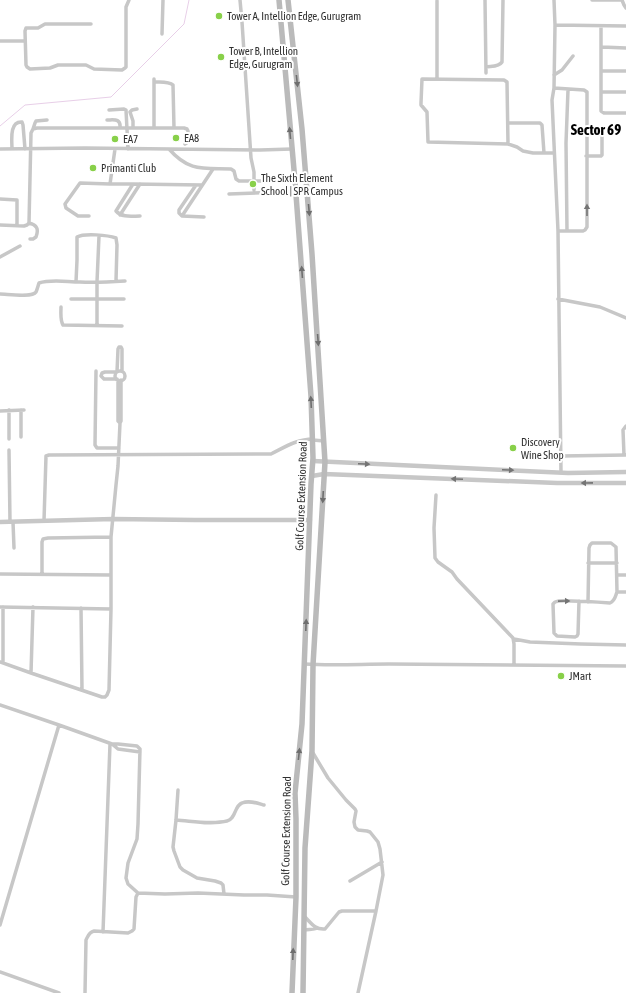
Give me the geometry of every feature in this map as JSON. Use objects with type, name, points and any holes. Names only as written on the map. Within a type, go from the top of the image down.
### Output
[{"type":"main road","name":"Golf Course Extension Road","points":[[279,0],[296,188],[313,440],[302,724],[295,793],[296,897],[292,993]]},
{"type":"main road","points":[[288,0],[302,129],[312,254],[325,462],[313,665],[312,751],[305,856],[303,993]]},
{"type":"main road","points":[[296,856],[305,856]]},
{"type":"main road","points":[[295,909],[305,909]]},
{"type":"street","points":[[91,24],[45,24],[39,28],[26,29],[26,65],[28,68],[50,68],[58,65],[86,65],[94,69],[122,70],[126,67],[126,7],[129,0]]},
{"type":"street","points":[[162,34],[163,0]]},
{"type":"street","points":[[240,0],[251,161],[254,167],[254,190]]},
{"type":"street","points":[[485,0],[486,73]]},
{"type":"street","points":[[486,67],[499,65],[502,62],[503,0]]},
{"type":"street","points":[[554,0],[554,88],[552,100],[558,231],[561,472]]},
{"type":"street","points":[[592,0],[622,0],[626,8]]},
{"type":"street","points":[[437,1],[437,79]]},
{"type":"street","points":[[555,25],[626,26]]},
{"type":"street","points":[[601,26],[601,111],[604,113],[626,113]]},
{"type":"street","points":[[0,41],[25,40]]},
{"type":"street","points":[[602,47],[626,48]]},
{"type":"street","points":[[554,75],[562,70],[573,56]]},
{"type":"street","points":[[602,71],[626,71]]},
{"type":"street","points":[[508,144],[506,82],[504,80],[422,79],[421,105],[427,112],[428,142],[508,144],[523,151],[533,153],[554,153]]},
{"type":"street","points":[[154,128],[154,81],[172,83],[173,85],[174,128]]},
{"type":"street","points":[[554,88],[584,90],[587,92],[587,227],[583,231],[558,231]]},
{"type":"street","points":[[567,231],[566,143],[568,90]]},
{"type":"street","points":[[601,92],[626,92]]},
{"type":"street","points":[[133,128],[133,121],[130,112],[137,109]]},
{"type":"street","points":[[109,110],[126,110],[128,149]]},
{"type":"street","points":[[29,223],[31,133],[36,121],[47,120]]},
{"type":"street","points":[[107,120],[119,121],[120,128]]},
{"type":"street","points":[[12,149],[12,129],[17,122],[22,122],[25,149]]},
{"type":"street","points":[[508,123],[540,123],[542,125],[544,153]]},
{"type":"street","points":[[33,129],[184,128],[188,130],[188,143],[185,144]]},
{"type":"street","points":[[586,156],[602,156],[602,131],[600,129],[587,128]]},
{"type":"street","points":[[0,149],[292,149]]},
{"type":"street","points":[[110,184],[115,149]]},
{"type":"street","points":[[169,149],[179,159],[194,167],[201,169],[231,169],[234,171],[237,180],[295,181]]},
{"type":"street","points":[[182,216],[213,169]]},
{"type":"street","points":[[89,216],[78,216],[66,208],[65,204],[80,183],[202,185]]},
{"type":"street","points":[[133,184],[116,211],[120,215],[140,216]]},
{"type":"street","points":[[120,215],[140,184]]},
{"type":"street","points":[[196,185],[178,210],[179,214],[182,216],[204,217]]},
{"type":"street","points":[[130,188],[135,192]]},
{"type":"street","points":[[229,194],[282,192],[296,188]]},
{"type":"street","points":[[0,199],[17,200],[17,225]]},
{"type":"street","points":[[120,204],[125,207]]},
{"type":"street","points":[[0,225],[24,226],[29,223]]},
{"type":"street","points":[[29,223],[37,229],[36,237],[30,239]]},
{"type":"street","points":[[76,282],[77,237],[83,235],[116,238],[116,281]]},
{"type":"street","points":[[97,326],[99,236]]},
{"type":"street","points":[[0,257],[20,246]]},
{"type":"street","points":[[0,294],[34,294],[39,283],[42,282],[125,281]]},
{"type":"street","points":[[71,299],[124,299]]},
{"type":"street","points":[[558,299],[600,307],[626,318]]},
{"type":"street","points":[[61,307],[61,323],[63,325],[122,326]]},
{"type":"street","points":[[111,609],[2,607],[1,662],[102,697],[107,695],[109,690],[111,609],[111,537],[121,421],[119,380],[115,376],[117,372],[119,347],[122,348],[122,371],[125,375],[124,378],[119,380],[104,379],[101,376],[104,372],[117,372],[122,371]]},
{"type":"street","points":[[96,371],[95,445],[97,448],[119,448]]},
{"type":"street","points":[[9,410],[9,439]]},
{"type":"street","points":[[0,411],[23,410],[21,437]]},
{"type":"street","points":[[561,456],[625,455],[624,430],[626,426]]},
{"type":"street","points":[[44,521],[46,456],[49,455],[272,454],[303,439],[324,441]]},
{"type":"street","points":[[9,450],[11,522],[14,548]]},
{"type":"street","points":[[313,461],[561,472],[626,472]]},
{"type":"street","points":[[312,476],[324,474],[557,483],[626,483]]},
{"type":"street","points":[[436,495],[434,528],[435,558],[452,572],[514,640],[545,643],[626,645]]},
{"type":"street","points":[[0,522],[113,519],[310,520]]},
{"type":"street","points":[[42,574],[43,539],[111,537]]},
{"type":"street","points":[[580,601],[577,636],[557,636],[554,633],[555,602],[580,601],[588,602],[612,602],[614,599],[617,592],[617,563],[616,547],[611,543],[592,543],[588,548],[588,602]]},
{"type":"street","points":[[588,563],[617,563]]},
{"type":"street","points":[[0,574],[111,575]]},
{"type":"street","points":[[617,575],[626,575]]},
{"type":"street","points":[[617,592],[626,592]]},
{"type":"street","points":[[31,673],[33,607]]},
{"type":"street","points":[[80,608],[82,690]]},
{"type":"street","points":[[514,640],[514,665]]},
{"type":"street","points":[[304,664],[626,666]]},
{"type":"street","points":[[0,705],[59,725],[118,748],[140,752],[138,832],[128,863],[126,878],[128,884],[138,893],[198,893],[296,897]]},
{"type":"street","points":[[0,925],[1,916],[59,725]]},
{"type":"street","points":[[103,932],[111,744]]},
{"type":"street","points":[[312,751],[328,778],[355,809],[355,827],[358,830],[370,832],[378,842],[380,849],[383,875],[358,993]]},
{"type":"street","points":[[178,790],[173,849],[181,868],[197,878],[221,883],[224,885],[224,894]]},
{"type":"street","points":[[176,820],[197,822],[228,821],[233,817],[240,804],[248,802],[264,805]]},
{"type":"street","points":[[350,881],[382,862]]},
{"type":"street","points":[[85,993],[86,940],[89,934],[91,932],[128,933],[132,931],[134,928],[136,897],[138,893]]},
{"type":"street","points":[[304,930],[310,928],[326,929],[339,912],[342,911],[376,911]]},
{"type":"street","points":[[304,916],[313,926],[318,928]]},
{"type":"street","points":[[0,972],[59,993]]},
{"type":"waterway","points":[[0,126],[25,105],[111,97],[184,24],[189,0]]},
{"type":"place","name":"Tower A, Intellion Edge, Gurugram","points":[[219,16]]},
{"type":"place","name":"Tower B, Intellion Edge, Gurugram","points":[[221,57]]},
{"type":"place","name":"EA8","points":[[176,138]]},
{"type":"place","name":"EA7","points":[[115,139]]},
{"type":"place","name":"Primanti Club","points":[[93,168]]},
{"type":"place","name":"The Sixth Element School | SPR Campus","points":[[253,184]]},
{"type":"place","name":"Discovery Wine Shop","points":[[513,448]]},
{"type":"place","name":"JMart","points":[[561,676]]},
{"type":"district","name":"Sector 69","points":[[596,130]]}]
